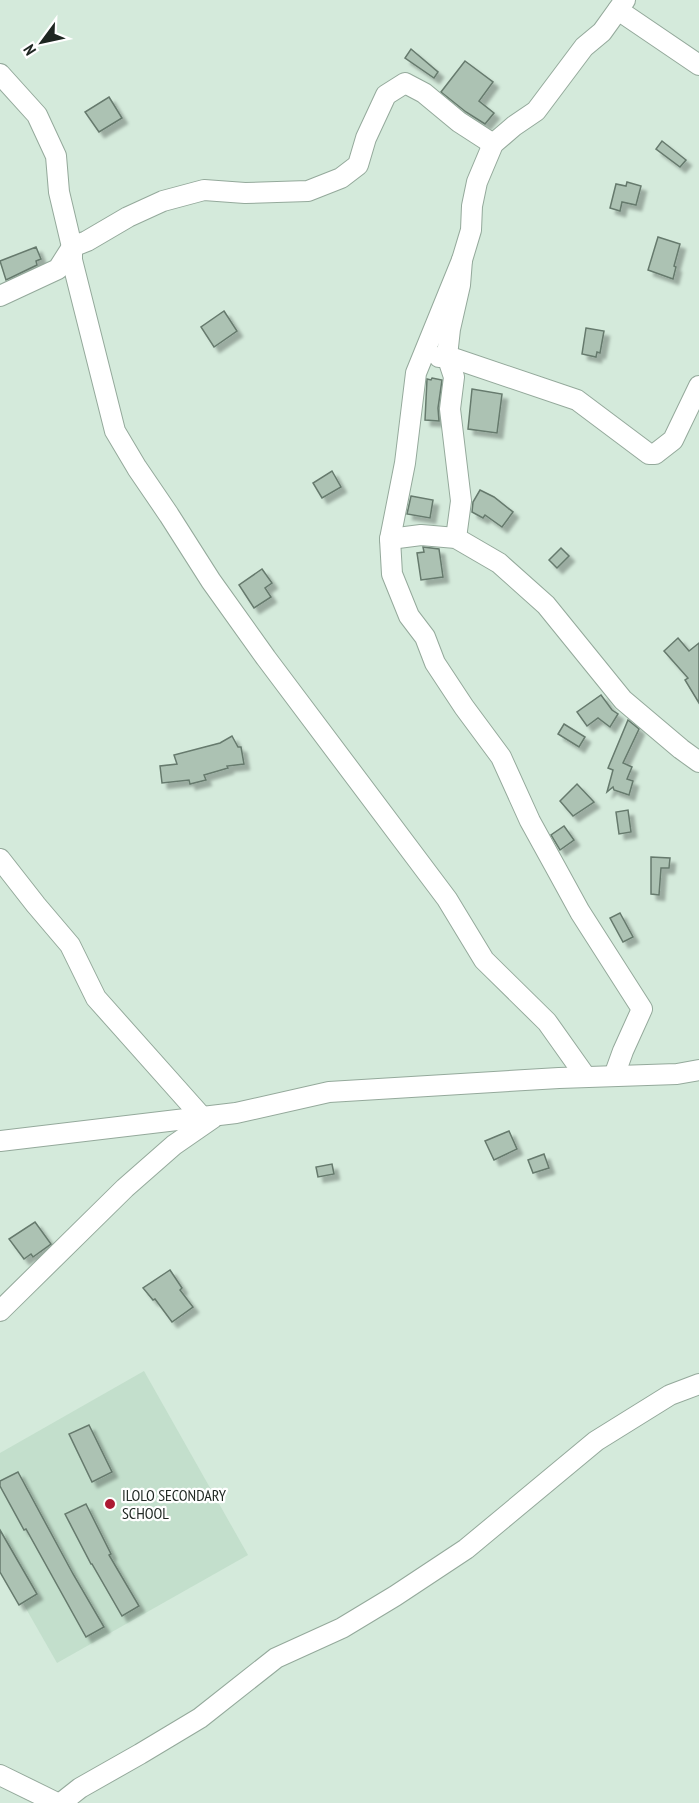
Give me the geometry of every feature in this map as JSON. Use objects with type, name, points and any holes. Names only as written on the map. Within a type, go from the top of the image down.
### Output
[{"type":"street","points":[[614,1076],[642,1009],[586,921],[557,870],[530,821],[501,757],[435,663],[426,637],[409,616],[392,574],[390,539],[405,463],[416,373],[462,261],[471,230],[472,206],[477,183],[493,144],[536,111],[584,47],[602,32],[622,5],[699,65]]},
{"type":"street","points":[[0,75],[37,115],[56,156],[58,192],[72,247],[72,260],[115,431],[212,581],[266,658],[447,899],[484,960],[547,1022],[586,1077]]},
{"type":"street","points":[[0,296],[58,269],[72,247],[163,201],[204,189],[244,193],[308,191],[341,178],[358,165],[366,138],[386,95],[405,83],[424,93],[459,122],[493,144]]},
{"type":"street","points":[[456,538],[461,501],[450,409],[454,377],[447,356],[462,261]]},
{"type":"street","points":[[421,360],[447,356],[578,400],[649,454],[655,454],[673,440],[699,386]]},
{"type":"street","points":[[390,539],[421,535],[456,538],[498,563],[546,605],[623,700],[681,750],[699,762]]},
{"type":"street","points":[[0,859],[70,945],[96,998],[210,1116]]},
{"type":"street","points":[[0,1141],[236,1113],[329,1092],[676,1074],[699,1070]]},
{"type":"street","points":[[0,1311],[46,1263],[125,1188],[210,1116]]},
{"type":"street","points":[[0,1774],[59,1803],[80,1788],[200,1718],[276,1658],[342,1628],[396,1596],[466,1549],[596,1441],[670,1395],[699,1384]]},
{"type":"shaded area","name":"ILOLO SECONDARY SCHOOL","points":[[144,1371],[248,1555],[57,1663],[0,1563],[0,1453]]},
{"type":"building","points":[[411,49],[438,72],[434,78],[405,58]]},
{"type":"building","points":[[465,61],[493,82],[479,101],[494,113],[485,124],[441,92]]},
{"type":"building","points":[[109,97],[122,118],[99,132],[85,112]]},
{"type":"building","points":[[662,141],[686,160],[680,167],[656,149]]},
{"type":"building","points":[[627,182],[641,186],[636,205],[622,202],[620,211],[610,208],[616,184],[626,186]]},
{"type":"building","points":[[658,237],[680,244],[673,279],[648,270]]},
{"type":"building","points":[[36,247],[41,259],[36,261],[37,265],[6,280],[0,261]]},
{"type":"building","points":[[224,311],[237,331],[214,347],[201,327]]},
{"type":"building","points":[[586,328],[604,331],[600,353],[597,352],[596,357],[582,354]]},
{"type":"building","points":[[427,379],[442,380],[438,408],[439,421],[425,420]]},
{"type":"building","points":[[472,389],[502,394],[497,433],[468,429]]},
{"type":"building","points":[[332,471],[341,487],[322,498],[313,483]]},
{"type":"building","points":[[480,490],[494,497],[513,512],[502,527],[485,515],[483,518],[472,512],[473,502]]},
{"type":"building","points":[[411,496],[433,500],[430,518],[407,514]]},
{"type":"building","points":[[423,547],[439,549],[443,577],[421,580],[417,553],[424,552]]},
{"type":"building","points":[[561,548],[569,556],[557,568],[549,560]]},
{"type":"building","points":[[262,569],[272,583],[265,588],[271,597],[254,608],[239,585]]},
{"type":"building","points":[[678,638],[689,651],[699,643],[699,703],[685,680],[688,678],[664,651]]},
{"type":"building","points":[[601,695],[612,710],[618,714],[610,727],[598,718],[587,726],[577,712]]},
{"type":"building","points":[[628,720],[639,729],[623,763],[632,767],[627,779],[633,781],[629,795],[614,790],[613,787],[607,792],[613,770],[608,768]]},
{"type":"building","points":[[564,724],[585,737],[579,747],[558,734]]},
{"type":"building","points":[[232,736],[238,747],[241,747],[244,764],[227,766],[228,768],[204,775],[206,780],[190,784],[189,780],[162,783],[160,766],[177,764],[174,755],[220,743]]},
{"type":"building","points":[[577,784],[594,802],[573,816],[560,801]]},
{"type":"building","points":[[628,810],[631,832],[619,834],[616,812]]},
{"type":"building","points":[[564,826],[574,840],[560,850],[551,835]]},
{"type":"building","points":[[651,857],[670,858],[669,868],[661,868],[659,895],[651,894]]},
{"type":"building","points":[[620,913],[633,937],[623,942],[610,918]]},
{"type":"building","points":[[509,1131],[517,1149],[494,1160],[485,1141]]},
{"type":"building","points":[[544,1154],[549,1168],[533,1173],[528,1160]]},
{"type":"building","points":[[332,1164],[334,1174],[318,1177],[316,1167]]},
{"type":"building","points":[[35,1222],[51,1244],[33,1257],[31,1254],[24,1259],[9,1239]]},
{"type":"building","points":[[170,1270],[182,1288],[180,1290],[193,1307],[172,1322],[155,1299],[153,1300],[143,1288]]},
{"type":"building","points":[[89,1425],[112,1472],[92,1482],[69,1434]]},
{"type":"building","points":[[18,1472],[104,1627],[86,1637],[0,1486],[0,1481]]},
{"type":"building","points":[[86,1504],[111,1554],[109,1555],[139,1606],[122,1616],[65,1514]]},
{"type":"building","points":[[0,1530],[37,1594],[19,1605],[0,1572]]},
{"type":"place","name":"ILOLO SECONDARY SCHOOL","points":[[110,1504]]}]
